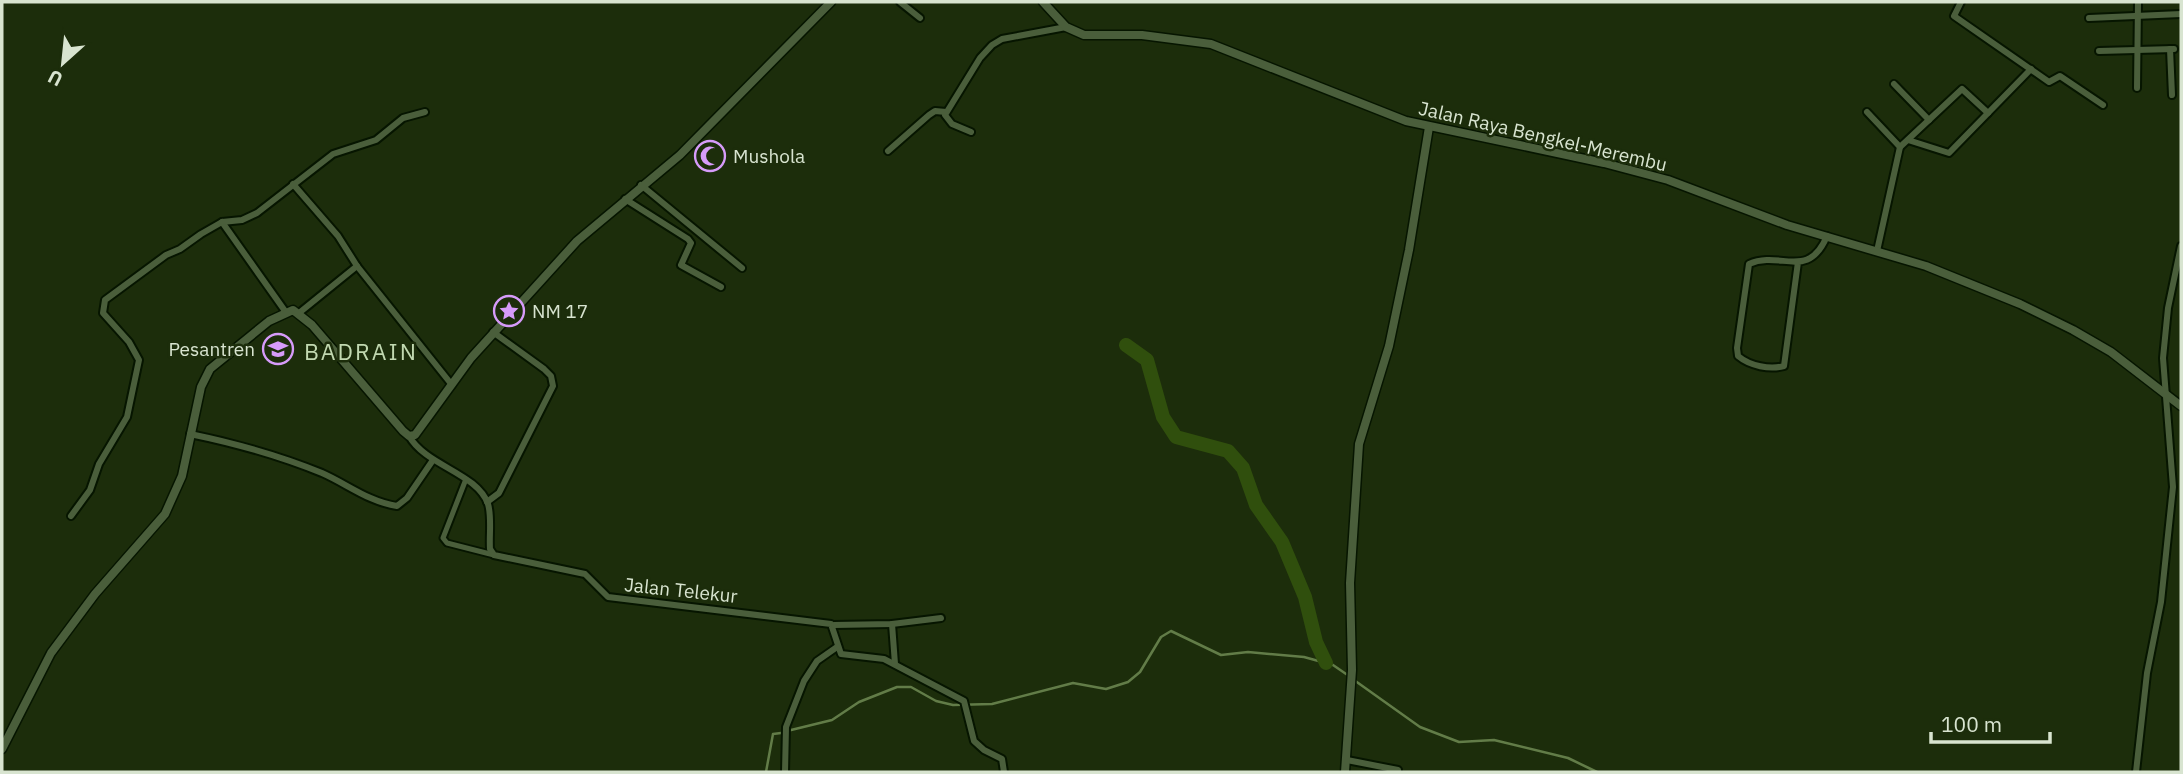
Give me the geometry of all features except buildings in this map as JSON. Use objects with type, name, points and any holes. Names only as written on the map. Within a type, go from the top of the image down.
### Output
[{"type":"street","points":[[409,436],[421,429],[493,332],[577,241],[680,155],[831,2]]},
{"type":"street","points":[[900,2],[920,18]]},
{"type":"street","points":[[1043,2],[1066,27]]},
{"type":"street","points":[[1961,2],[1954,16],[2049,82],[2060,76],[2103,105]]},
{"type":"street","points":[[2138,2],[2140,49]]},
{"type":"street","points":[[2089,18],[2181,14]]},
{"type":"street","points":[[946,112],[980,58],[998,41],[1066,27]]},
{"type":"street","name":"Jalan Raya Bengkel-Merembu","points":[[1066,27],[1094,37],[1142,35],[1211,44],[1406,121],[1604,163],[1668,180],[1787,225],[1926,266],[2053,320],[2111,352],[2181,406]]},
{"type":"street","points":[[2137,88],[2135,53],[2140,49]]},
{"type":"street","points":[[2099,51],[2172,49],[2172,95]]},
{"type":"street","points":[[1908,139],[1949,153],[2031,69]]},
{"type":"street","points":[[1894,85],[1929,120]]},
{"type":"street","points":[[1877,251],[1900,147],[1962,89],[1988,113]]},
{"type":"street","points":[[888,151],[929,115],[935,111],[946,112]]},
{"type":"street","points":[[71,516],[90,490],[102,456],[127,417],[139,362],[132,346],[103,313],[103,304],[117,288],[222,222],[251,216],[333,154],[376,140],[402,118],[425,112]]},
{"type":"street","points":[[946,112],[952,124],[971,132]]},
{"type":"street","points":[[1867,112],[1900,147]]},
{"type":"street","points":[[1345,772],[1352,684],[1350,583],[1359,444],[1389,346],[1409,250],[1429,127]]},
{"type":"street","points":[[293,184],[338,236],[357,266],[452,385]]},
{"type":"street","points":[[641,186],[742,268]]},
{"type":"street","points":[[625,199],[688,239],[691,243],[681,265],[721,287]]},
{"type":"street","points":[[222,222],[285,311]]},
{"type":"street","points":[[1798,262],[1784,366],[1769,367],[1745,362],[1738,356],[1737,348],[1746,268],[1755,261],[1798,262],[1814,257],[1827,236]]},
{"type":"street","points":[[2136,772],[2147,673],[2161,602],[2173,487],[2165,392],[2164,335],[2181,246]]},
{"type":"street","points":[[299,313],[357,266]]},
{"type":"street","points":[[2,749],[51,653],[95,594],[165,513],[182,476],[201,387],[210,369],[285,311],[299,313],[418,449],[466,480],[487,502],[490,549],[494,555]]},
{"type":"street","points":[[487,502],[499,493],[553,386],[551,376],[544,369],[493,332]]},
{"type":"street","points":[[190,434],[296,464],[393,506],[403,503],[433,460]]},
{"type":"street","points":[[466,480],[443,538],[447,543],[494,555]]},
{"type":"street","name":"Jalan Telekur","points":[[494,555],[585,574],[608,597],[834,625],[892,624],[941,618]]},
{"type":"street","points":[[892,624],[895,664]]},
{"type":"street","points":[[834,625],[837,647],[844,656],[874,656],[895,664],[964,701],[974,741],[984,750],[1002,759],[1004,772]]},
{"type":"street","points":[[785,772],[786,727],[804,681],[817,661],[837,647]]},
{"type":"street","points":[[1347,761],[1398,771]]},
{"type":"waterway","points":[[1126,345],[1147,360],[1163,417],[1176,437],[1228,451],[1243,468],[1256,505],[1282,542],[1305,597],[1316,642],[1326,663]]},
{"type":"waterway","points":[[787,731],[832,720],[859,702],[897,687],[911,687],[936,701],[953,705],[992,704],[1073,683],[1106,689],[1128,682],[1140,672],[1161,637],[1171,631],[1221,655],[1248,652],[1304,657],[1333,665],[1349,676]]},
{"type":"waterway","points":[[1354,680],[1420,727],[1459,742],[1494,740],[1568,758],[1597,772]]},
{"type":"waterway","points":[[766,772],[773,734],[781,733]]},
{"type":"place","name":"Mushola","points":[[710,156]]},
{"type":"place","name":"NM 17","points":[[509,311]]},
{"type":"place","name":"Pesantren","points":[[278,349]]},
{"type":"district","name":"BADRAIN","points":[[361,351]]}]
